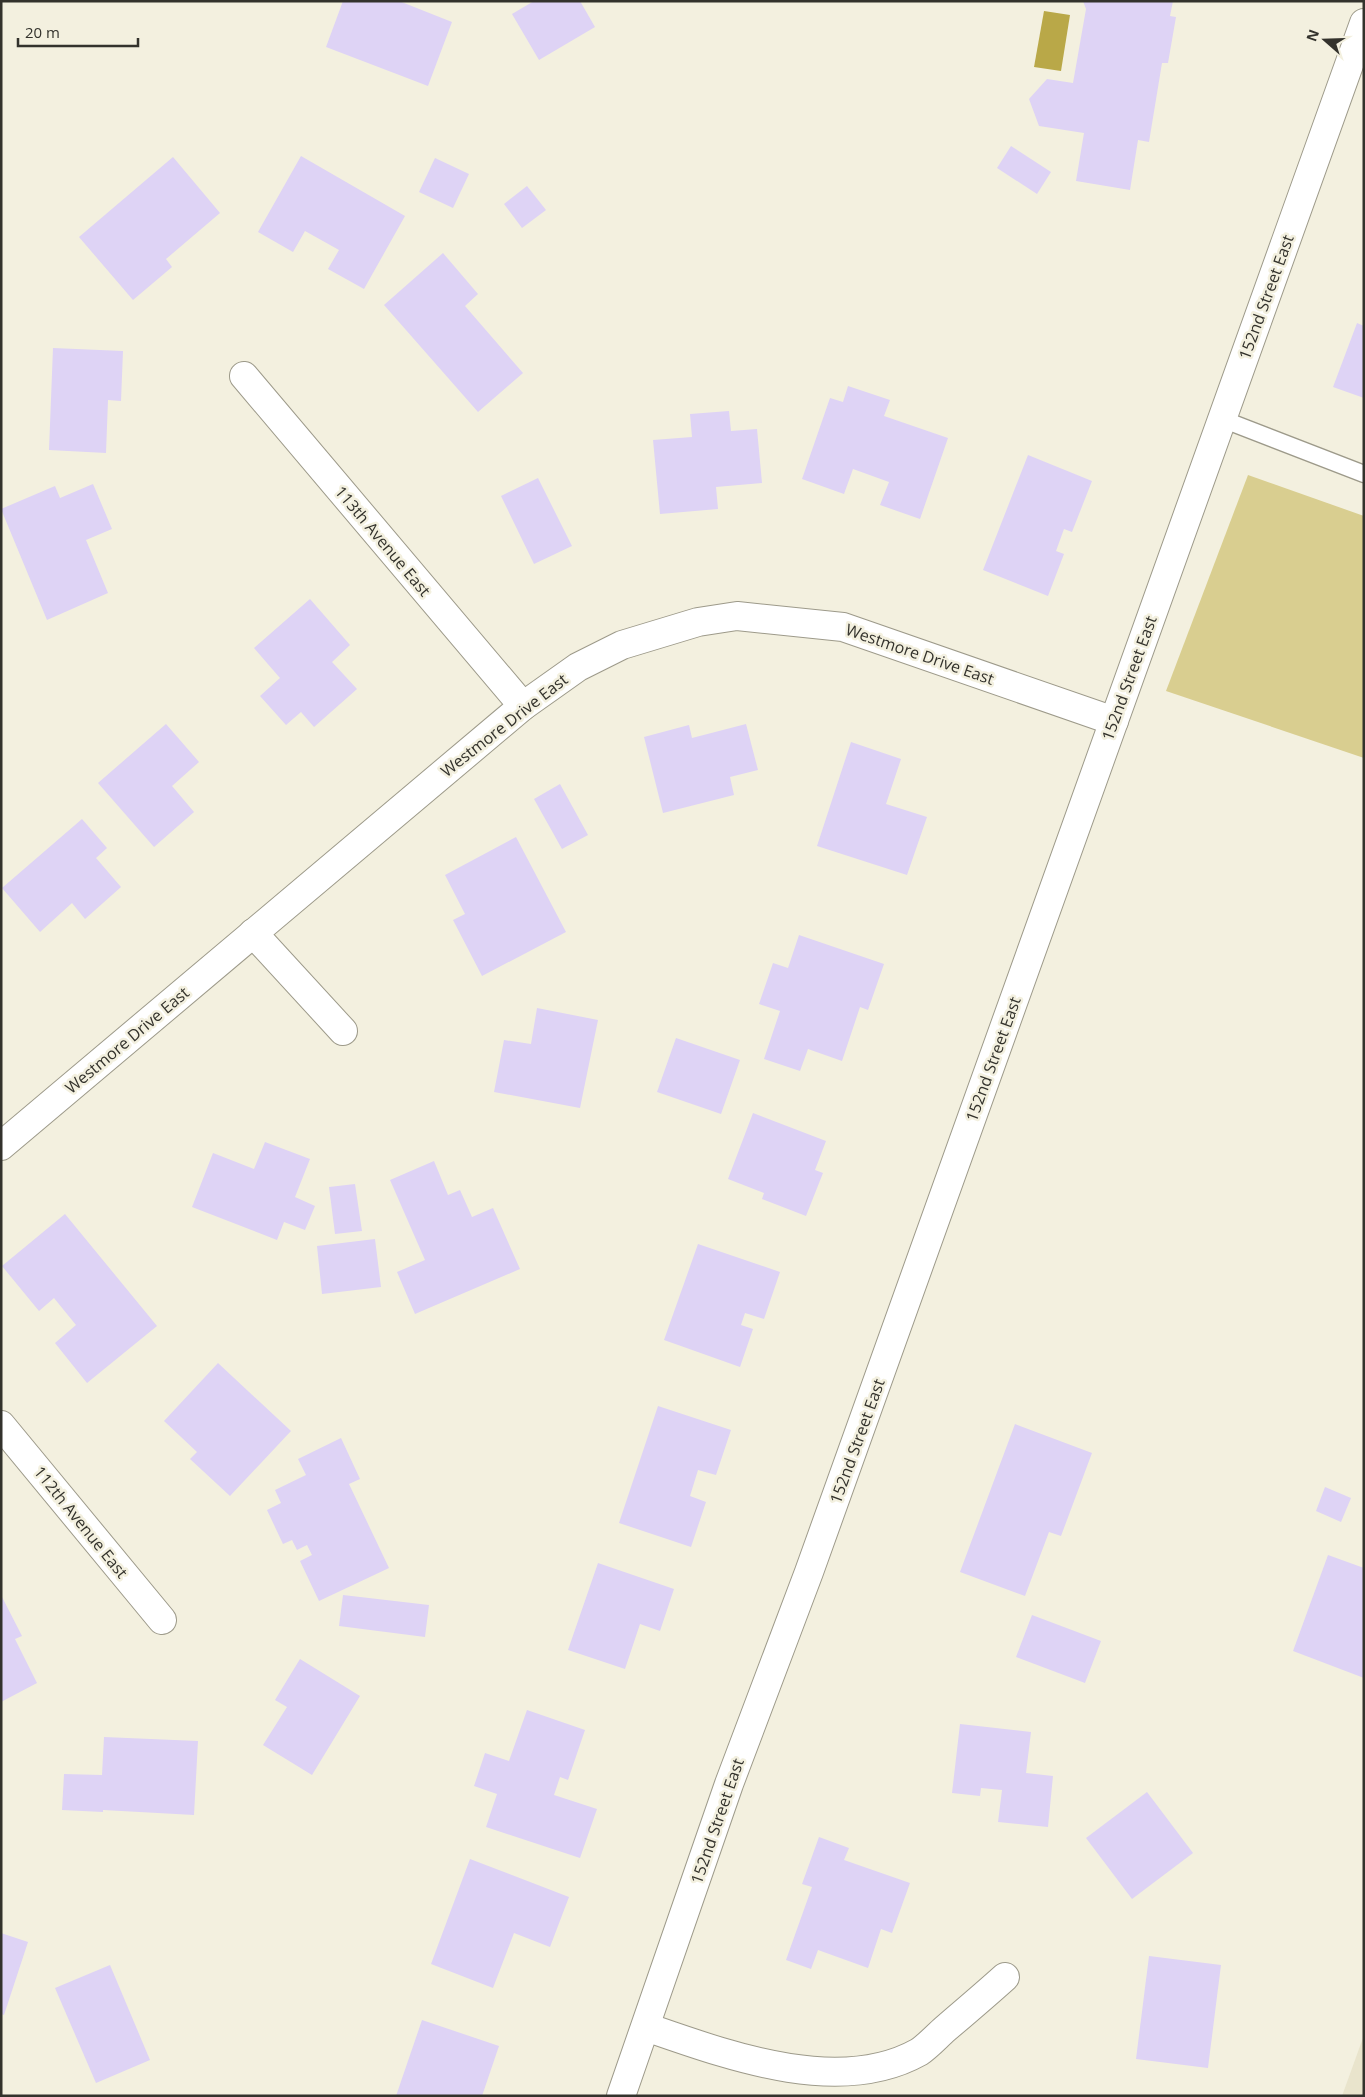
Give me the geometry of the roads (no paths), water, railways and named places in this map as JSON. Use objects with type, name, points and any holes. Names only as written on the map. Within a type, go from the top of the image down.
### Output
[{"type":"street","name":"152nd Street East","points":[[621,2096],[729,1784],[813,1563],[1364,23]]},
{"type":"street","name":"113th Avenue East","points":[[244,376],[523,706]]},
{"type":"street","name":"Westmore Drive East","points":[[1,1146],[523,706],[578,667],[622,644],[698,622],[737,616],[843,627],[1114,721]]},
{"type":"street","points":[[253,933],[343,1030]]},
{"type":"street","name":"112th Avenue East","points":[[1,1425],[162,1620]]},
{"type":"street","points":[[646,2028],[732,2057],[774,2068],[817,2074],[854,2073],[885,2068],[919,2052],[1005,1977]]},
{"type":"lane","points":[[1222,419],[1364,474]]}]
